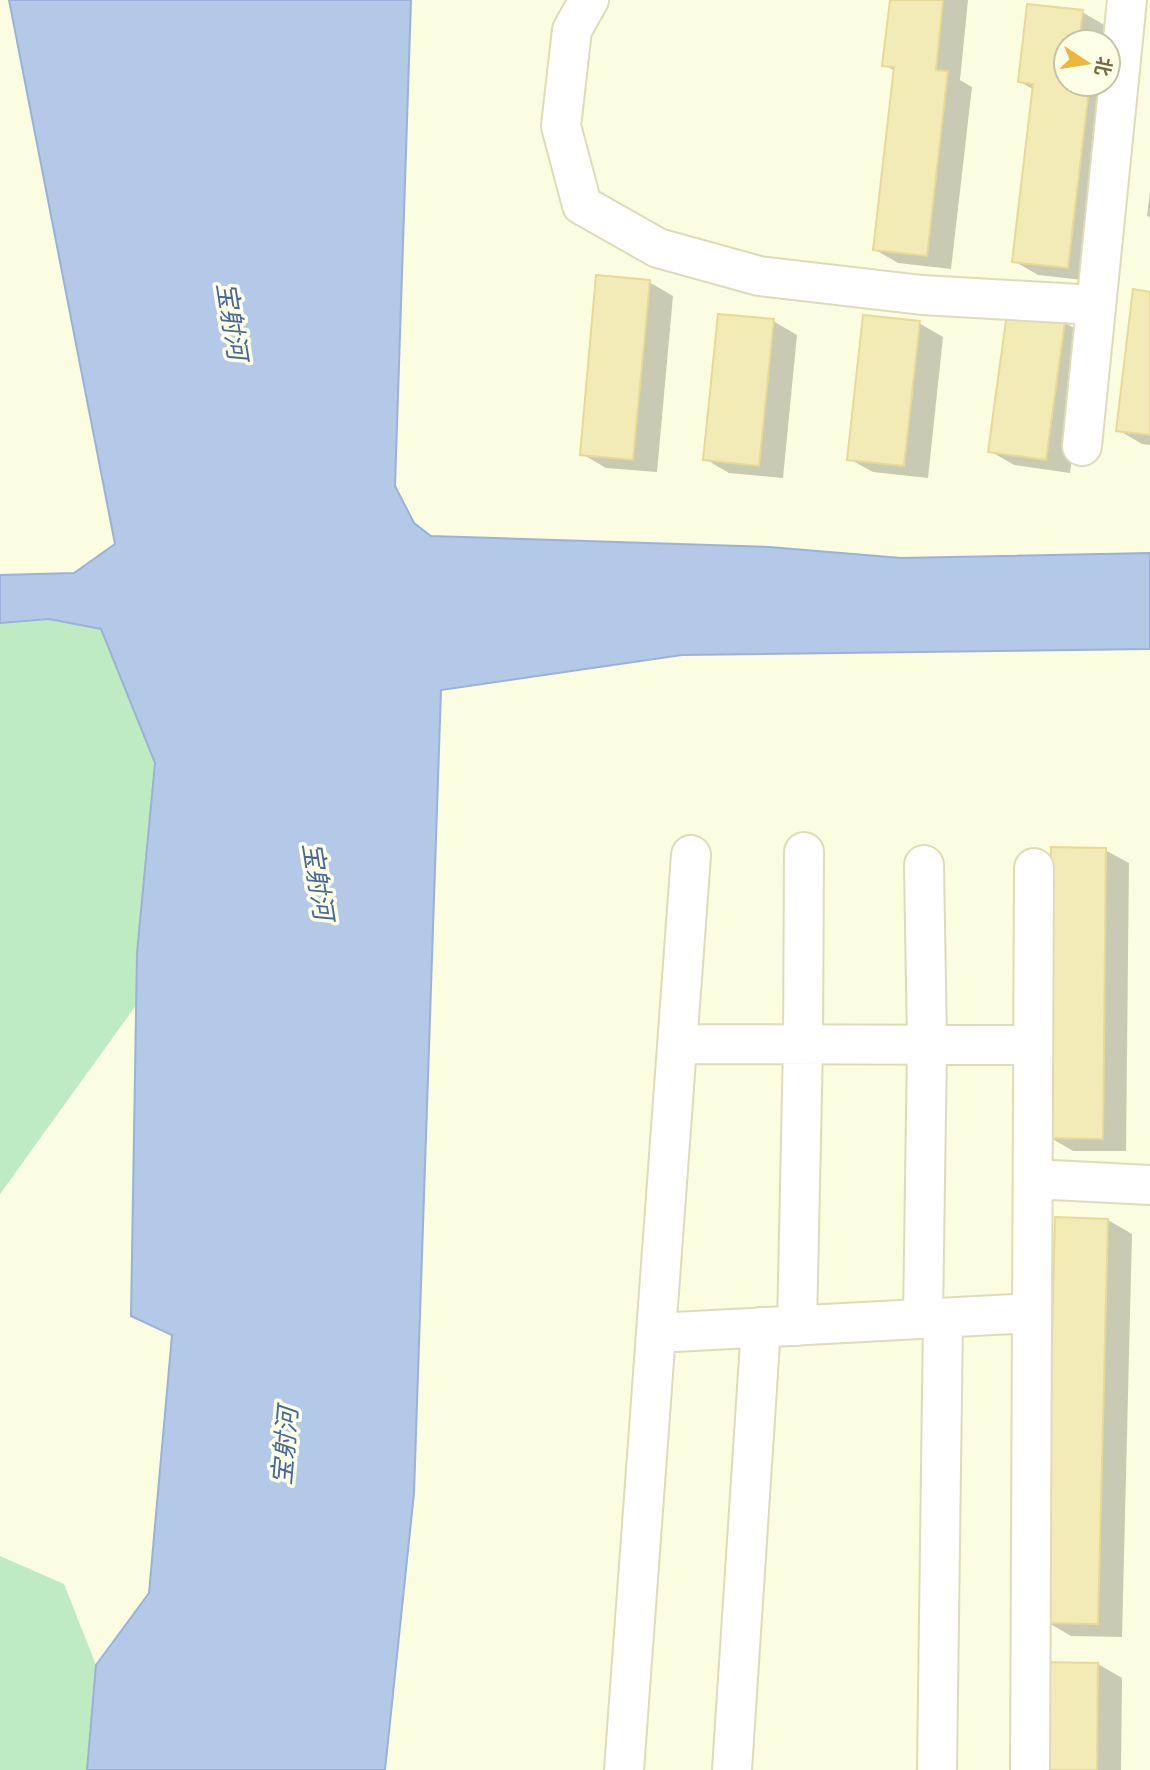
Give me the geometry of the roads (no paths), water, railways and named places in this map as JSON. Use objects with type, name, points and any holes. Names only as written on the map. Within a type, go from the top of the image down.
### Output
[{"type":"street","points":[[589,0],[572,30],[561,127],[582,205],[658,248],[759,276],[922,295],[1096,304]]},
{"type":"street","points":[[1082,446],[1127,0]]},
{"type":"street","points":[[732,1770],[779,1326],[803,1045],[804,852]]},
{"type":"street","points":[[624,1770],[691,855]]},
{"type":"street","points":[[924,865],[933,1319],[937,1770]]},
{"type":"street","points":[[1030,1770],[1034,868]]},
{"type":"street","points":[[677,1044],[1033,1045]]},
{"type":"street","points":[[1033,1179],[1150,1185]]},
{"type":"street","points":[[656,1333],[1032,1313]]},
{"type":"water","name":"宝射河","points":[[9,0],[411,0],[395,486],[414,523],[431,536],[769,547],[901,558],[1150,553],[1150,649],[682,655],[441,690],[414,1493],[385,1770],[87,1770],[96,1665],[149,1593],[172,1335],[131,1316],[137,953],[155,763],[101,629],[49,619],[0,623],[0,575],[74,573],[115,544]]}]
